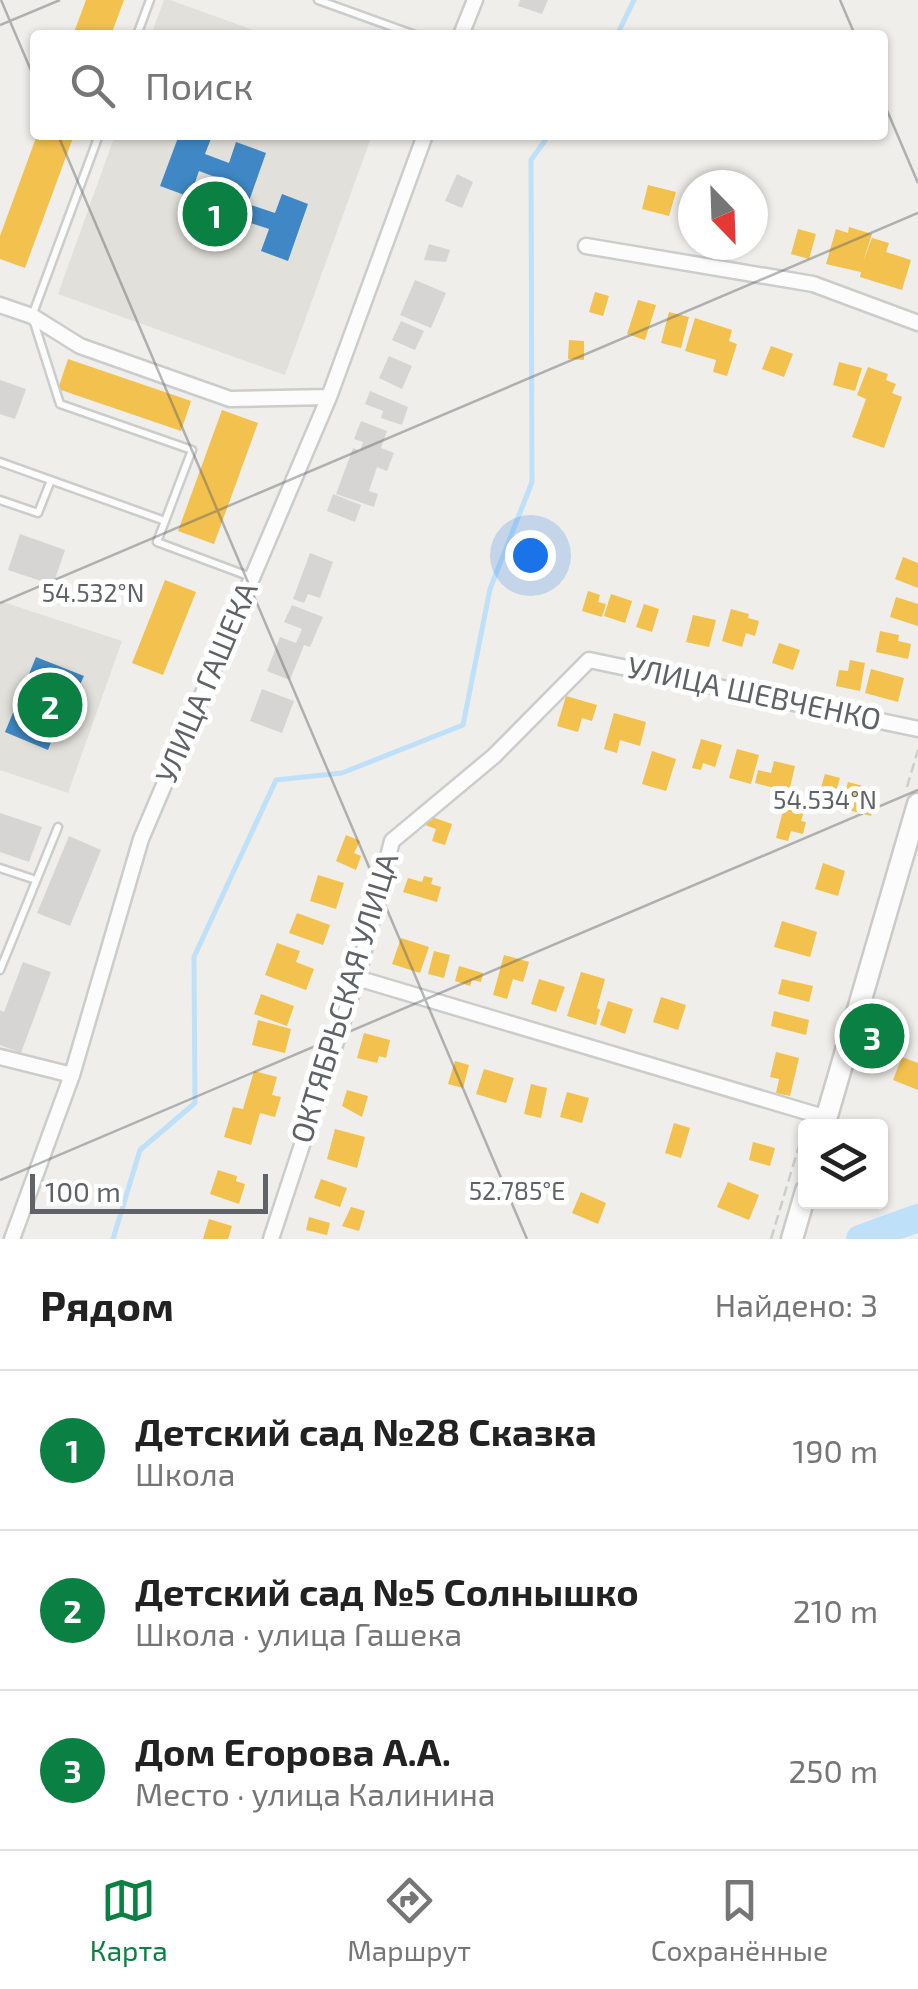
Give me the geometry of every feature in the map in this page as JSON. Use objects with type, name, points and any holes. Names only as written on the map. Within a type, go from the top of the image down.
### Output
[{"type":"main road","points":[[827,1119],[918,804]]},
{"type":"main road","points":[[792,1239],[801,1209]]},
{"type":"street","points":[[464,30],[475,0]]},
{"type":"street","name":"УЛИЦА ГАШЕКА","points":[[12,1239],[72,1075],[141,838],[329,397],[423,140]]},
{"type":"street","points":[[586,246],[813,284],[918,323]]},
{"type":"street","points":[[0,305],[32,316],[80,346],[230,399],[329,397]]},
{"type":"street","name":"УЛИЦА ШЕВЧЕНКО","points":[[589,660],[918,729]]},
{"type":"street","name":"ОКТЯБРЬСКАЯ УЛИЦА","points":[[270,1239],[356,978],[392,841],[494,756],[589,660]]},
{"type":"street","points":[[356,978],[816,1119]]},
{"type":"street","points":[[0,1057],[72,1075]]},
{"type":"lane","points":[[138,30],[150,0]]},
{"type":"lane","points":[[318,0],[333,2],[402,30]]},
{"type":"lane","points":[[98,140],[32,316],[60,404],[192,450],[157,542],[252,578]]},
{"type":"lane","points":[[0,462],[165,522]]},
{"type":"lane","points":[[0,500],[38,513],[51,480]]},
{"type":"lane","points":[[0,970],[58,826]]},
{"type":"lane","points":[[0,868],[36,880]]},
{"type":"shaded area","points":[[164,0],[170,0],[253,30],[153,30]]},
{"type":"shaded area","points":[[113,140],[370,140],[285,375],[58,294]]},
{"type":"shaded area","points":[[0,601],[122,641],[68,793],[0,770]]},
{"type":"building: Жильё","points":[[86,0],[124,0],[113,30],[75,30]]},
{"type":"building: Жильё","points":[[35,140],[72,140],[25,268],[0,259],[0,236]]},
{"type":"building: Жильё","points":[[648,185],[676,192],[669,216],[642,209]]},
{"type":"building: Жильё","points":[[849,227],[872,234],[863,262],[872,238],[889,243],[886,252],[911,260],[902,290],[860,277],[861,272],[826,264],[836,229],[848,233]]},
{"type":"building: Жильё","points":[[798,229],[816,234],[809,259],[791,254]]},
{"type":"building: Жильё","points":[[595,292],[609,296],[603,316],[589,312]]},
{"type":"building: Жильё","points":[[638,300],[656,305],[645,340],[627,334]]},
{"type":"building: Жильё","points":[[669,312],[689,317],[681,348],[661,343]]},
{"type":"building: Жильё","points":[[695,318],[732,330],[729,341],[737,344],[727,376],[713,372],[716,360],[685,351]]},
{"type":"building: Жильё","points":[[569,340],[584,341],[584,360],[568,359]]},
{"type":"building: Жильё","points":[[771,346],[793,354],[784,377],[762,369]]},
{"type":"building: Жильё","points":[[68,359],[191,401],[181,431],[58,389]]},
{"type":"building: Жильё","points":[[839,362],[862,368],[855,391],[833,385]]},
{"type":"building: Жильё","points":[[868,367],[888,374],[886,380],[896,384],[892,393],[902,397],[884,448],[852,437],[866,399],[857,395]]},
{"type":"building: Жильё","points":[[222,410],[258,423],[214,544],[178,531]]},
{"type":"building: Жильё","points":[[903,557],[918,563],[918,588],[895,579]]},
{"type":"building: Жильё","points":[[165,580],[196,592],[163,675],[132,663]]},
{"type":"building: Жильё","points":[[588,591],[600,595],[598,602],[606,604],[602,617],[582,611]]},
{"type":"building: Жильё","points":[[611,594],[632,601],[625,623],[604,616]]},
{"type":"building: Жильё","points":[[896,597],[918,604],[918,626],[890,617]]},
{"type":"building: Жильё","points":[[644,604],[659,609],[652,632],[636,627]]},
{"type":"building: Жильё","points":[[731,609],[759,621],[755,636],[746,633],[742,647],[722,641]]},
{"type":"building: Жильё","points":[[693,615],[716,620],[709,647],[686,642]]},
{"type":"building: Жильё","points":[[880,631],[899,635],[898,641],[911,644],[908,659],[876,652]]},
{"type":"building: Жильё","points":[[779,643],[800,650],[793,670],[772,663]]},
{"type":"building: Жильё","points":[[850,660],[865,663],[860,691],[836,686],[839,670],[848,671]]},
{"type":"building: Жильё","points":[[871,669],[904,678],[898,702],[865,693]]},
{"type":"building: Жильё","points":[[566,696],[597,705],[592,721],[582,718],[578,732],[557,726]]},
{"type":"building: Жильё","points":[[614,713],[646,722],[640,746],[620,740],[617,753],[604,749]]},
{"type":"building: Жильё","points":[[701,739],[722,745],[715,767],[703,763],[701,770],[692,768]]},
{"type":"building: Жильё","points":[[737,749],[759,755],[751,784],[729,778]]},
{"type":"building: Жильё","points":[[652,751],[676,759],[666,791],[642,784]]},
{"type":"building: Жильё","points":[[774,761],[795,766],[789,792],[755,783],[758,770],[771,773]]},
{"type":"building: Жильё","points":[[825,774],[840,778],[833,801],[818,797]]},
{"type":"building: Жильё","points":[[848,782],[878,790],[871,816],[841,808]]},
{"type":"building: Жильё","points":[[784,807],[804,811],[801,821],[806,822],[803,834],[791,831],[788,841],[776,838]]},
{"type":"building: Жильё","points":[[429,816],[452,824],[445,845],[432,841],[436,829],[425,825]]},
{"type":"building: Жильё","points":[[346,835],[360,841],[354,853],[361,856],[356,870],[336,861]]},
{"type":"building: Жильё","points":[[823,863],[845,871],[838,896],[815,889]]},
{"type":"building: Жильё","points":[[318,875],[344,883],[336,909],[310,901]]},
{"type":"building: Жильё","points":[[424,876],[433,878],[431,884],[441,887],[437,902],[403,892],[408,878],[422,882]]},
{"type":"building: Жильё","points":[[297,913],[330,925],[323,945],[289,933]]},
{"type":"building: Жильё","points":[[782,921],[817,932],[810,957],[774,947]]},
{"type":"building: Жильё","points":[[401,938],[429,947],[420,973],[392,964]]},
{"type":"building: Жильё","points":[[277,943],[300,951],[296,962],[314,969],[306,990],[265,975]]},
{"type":"building: Жильё","points":[[434,951],[450,955],[444,978],[428,974]]},
{"type":"building: Жильё","points":[[504,955],[529,962],[523,982],[513,979],[507,999],[493,995]]},
{"type":"building: Жильё","points":[[459,966],[483,973],[481,982],[472,980],[470,986],[455,981]]},
{"type":"building: Жильё","points":[[581,972],[605,979],[596,1025],[567,1016]]},
{"type":"building: Жильё","points":[[539,979],[565,987],[556,1012],[531,1004]]},
{"type":"building: Жильё","points":[[782,979],[813,986],[809,1002],[778,994]]},
{"type":"building: Жильё","points":[[261,994],[294,1006],[287,1026],[254,1014]]},
{"type":"building: Жильё","points":[[661,997],[686,1005],[678,1030],[653,1022]]},
{"type":"building: Жильё","points":[[608,1001],[633,1009],[625,1034],[600,1025]]},
{"type":"building: Жильё","points":[[774,1011],[809,1020],[806,1035],[771,1026]]},
{"type":"building: Жильё","points":[[258,1020],[291,1029],[285,1053],[252,1045]]},
{"type":"building: Жильё","points":[[864,1021],[887,1028],[879,1051],[856,1044]]},
{"type":"building: Жильё","points":[[364,1033],[390,1040],[386,1058],[379,1056],[377,1063],[357,1058]]},
{"type":"building: Жильё","points":[[776,1052],[799,1058],[790,1096],[776,1093],[779,1079],[770,1077]]},
{"type":"building: Жильё","points":[[902,1057],[918,1063],[918,1090],[893,1080]]},
{"type":"building: Жильё","points":[[455,1061],[469,1065],[463,1088],[448,1084]]},
{"type":"building: Жильё","points":[[484,1069],[514,1078],[506,1103],[476,1094]]},
{"type":"building: Жильё","points":[[254,1071],[277,1077],[272,1095],[281,1097],[275,1117],[260,1113],[251,1145],[224,1137],[233,1107],[243,1109]]},
{"type":"building: Жильё","points":[[531,1084],[547,1088],[541,1118],[524,1114]]},
{"type":"building: Жильё","points":[[347,1090],[368,1096],[362,1117],[342,1106]]},
{"type":"building: Жильё","points":[[567,1092],[589,1098],[582,1123],[560,1117]]},
{"type":"building: Жильё","points":[[674,1123],[690,1128],[681,1158],[665,1153]]},
{"type":"building: Жильё","points":[[335,1129],[365,1137],[357,1168],[327,1159]]},
{"type":"building: Жильё","points":[[753,1142],[775,1148],[770,1166],[749,1160]]},
{"type":"building: Жильё","points":[[218,1170],[237,1176],[236,1181],[245,1184],[239,1204],[210,1194]]},
{"type":"building: Жильё","points":[[321,1179],[347,1188],[340,1207],[314,1198]]},
{"type":"building: Жильё","points":[[728,1182],[759,1195],[749,1220],[717,1207]]},
{"type":"building: Жильё","points":[[581,1192],[606,1203],[598,1224],[572,1213]]},
{"type":"building: Жильё","points":[[351,1207],[365,1211],[359,1231],[342,1226]]},
{"type":"building: Жильё","points":[[309,1217],[330,1223],[327,1235],[306,1230]]},
{"type":"building: Жильё","points":[[209,1219],[232,1226],[228,1239],[203,1239]]},
{"type":"building: Школы","points":[[177,140],[210,140],[205,154],[229,163],[236,142],[266,153],[248,204],[275,213],[282,194],[308,204],[288,261],[261,251],[269,229],[242,220],[235,241],[204,230],[223,180],[199,171],[190,197],[160,186]]},
{"type":"building: Школы","points":[[36,657],[84,676],[74,698],[53,690],[42,717],[58,724],[48,750],[5,732]]},
{"type":"building: Прочее","points":[[520,0],[548,0],[542,14],[518,6]]},
{"type":"building: Прочее","points":[[457,174],[473,182],[462,208],[445,201]]},
{"type":"building: Прочее","points":[[429,244],[450,250],[446,262],[424,260]]},
{"type":"building: Прочее","points":[[415,280],[446,293],[431,328],[400,315]]},
{"type":"building: Прочее","points":[[401,321],[424,331],[415,350],[392,340]]},
{"type":"building: Прочее","points":[[389,356],[412,366],[402,389],[379,378]]},
{"type":"building: Прочее","points":[[0,380],[26,389],[15,419],[0,414]]},
{"type":"building: Прочее","points":[[370,391],[408,407],[402,425],[381,418],[383,411],[365,404]]},
{"type":"building: Прочее","points":[[361,421],[387,431],[381,448],[394,453],[387,471],[377,467],[369,491],[378,494],[374,507],[336,494],[353,448],[360,451],[363,442],[354,439]]},
{"type":"building: Прочее","points":[[333,494],[361,505],[355,522],[327,511]]},
{"type":"building: Прочее","points":[[20,534],[65,550],[53,585],[8,570]]},
{"type":"building: Прочее","points":[[310,553],[333,562],[320,598],[308,594],[304,603],[293,599]]},
{"type":"building: Прочее","points":[[292,605],[323,617],[310,647],[304,645],[290,680],[267,671],[280,637],[296,643],[302,629],[284,622]]},
{"type":"building: Прочее","points":[[262,689],[294,701],[282,733],[250,721]]},
{"type":"building: Прочее","points":[[0,813],[42,827],[29,862],[0,852]]},
{"type":"building: Прочее","points":[[69,836],[101,850],[70,926],[37,913]]},
{"type":"building: Прочее","points":[[23,962],[51,972],[21,1053],[0,1045],[0,1010],[4,1012]]},
{"type":"waterway","points":[[619,30],[634,0]]},
{"type":"waterway","points":[[113,1239],[140,1150],[195,1103],[194,957],[276,780],[342,773],[463,725],[490,589],[532,482],[531,160],[545,140]]},
{"type":"waterway","points":[[860,1239],[918,1218]]},
{"type":"place","name":"Детский сад №28 Сказка","points":[[215,214]]},
{"type":"place","name":"Детский сад №5 Солнышко","points":[[50,705]]},
{"type":"place","name":"Дом Егорова А.А.","points":[[872,1036]]}]
